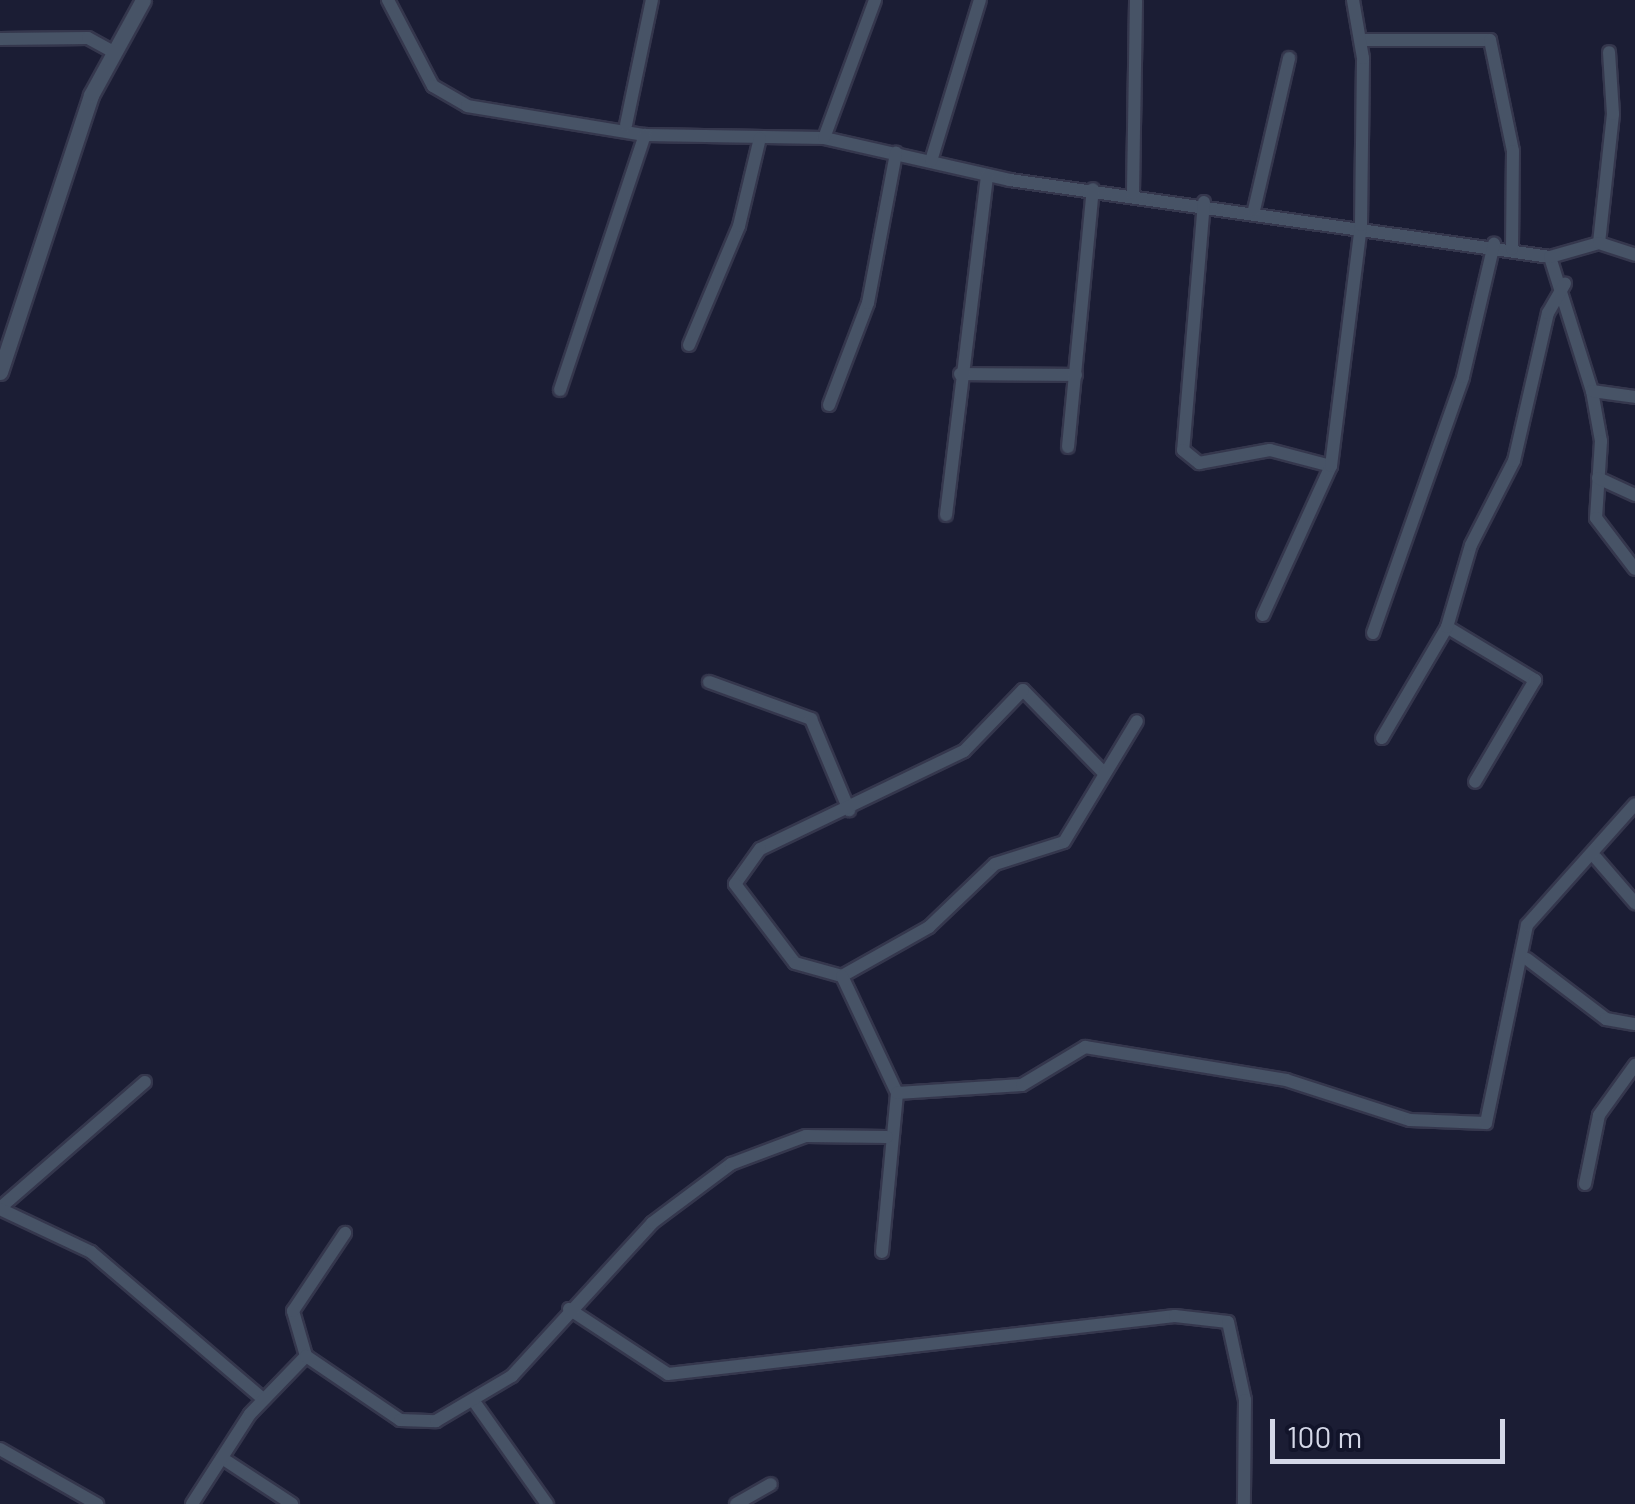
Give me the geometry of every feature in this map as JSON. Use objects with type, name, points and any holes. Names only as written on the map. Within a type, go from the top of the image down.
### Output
[{"type":"street","points":[[0,372],[7,326],[110,50],[143,0]]},
{"type":"street","points":[[388,0],[446,99],[626,125],[646,135],[824,138],[987,175],[1494,244],[1550,257],[1599,243],[1635,255]]},
{"type":"street","points":[[626,125],[652,0]]},
{"type":"street","points":[[824,138],[875,0]]},
{"type":"street","points":[[931,162],[980,0]]},
{"type":"street","points":[[1132,193],[1136,0]]},
{"type":"street","points":[[1263,615],[1332,466],[1361,226],[1360,40],[1353,0]]},
{"type":"street","points":[[1,37],[88,38],[110,50]]},
{"type":"street","points":[[1360,40],[1490,40],[1513,151],[1512,248]]},
{"type":"street","points":[[1599,243],[1613,114],[1609,52]]},
{"type":"street","points":[[1254,210],[1289,58]]},
{"type":"street","points":[[560,390],[646,135]]},
{"type":"street","points":[[689,345],[740,226],[760,138]]},
{"type":"street","points":[[829,404],[868,303],[896,153]]},
{"type":"street","points":[[946,515],[987,175]]},
{"type":"street","points":[[1068,447],[1093,189]]},
{"type":"street","points":[[1204,202],[1183,450],[1199,463],[1270,450],[1332,466]]},
{"type":"street","points":[[1373,633],[1463,377],[1494,244]]},
{"type":"street","points":[[1550,257],[1566,283],[1592,391],[1600,530],[1635,569]]},
{"type":"street","points":[[1382,738],[1448,628],[1471,544],[1514,462],[1548,313],[1566,283]]},
{"type":"street","points":[[960,374],[1076,375]]},
{"type":"street","points":[[1592,391],[1635,397]]},
{"type":"street","points":[[1598,478],[1635,495]]},
{"type":"street","points":[[1448,628],[1536,680],[1475,782]]},
{"type":"street","points":[[710,682],[811,720],[849,810]]},
{"type":"street","points":[[1104,773],[1023,690],[964,751],[760,850],[735,884],[794,963],[842,976],[930,927],[996,864],[1064,842],[1137,721]]},
{"type":"street","points":[[897,1093],[1022,1086],[1100,1044],[1306,1085],[1384,1115],[1477,1128],[1486,1124],[1483,1104],[1527,959],[1528,925],[1596,858],[1635,804]]},
{"type":"street","points":[[1596,858],[1635,903]]},
{"type":"street","points":[[1527,959],[1606,1018],[1635,1024]]},
{"type":"street","points":[[842,976],[897,1093],[886,1136],[882,1252]]},
{"type":"street","points":[[1585,1184],[1599,1115],[1635,1065]]},
{"type":"street","points":[[144,1082],[0,1209],[91,1252],[263,1399]]},
{"type":"street","points":[[345,1233],[293,1312],[306,1356],[415,1425],[473,1400],[543,1348],[569,1308],[652,1223],[731,1164],[806,1136],[886,1136]]},
{"type":"street","points":[[569,1308],[668,1374],[1176,1316],[1228,1322],[1245,1400],[1244,1504]]},
{"type":"street","points":[[192,1504],[263,1399],[306,1356]]},
{"type":"street","points":[[473,1400],[547,1504]]},
{"type":"street","points":[[0,1449],[97,1504]]},
{"type":"street","points":[[222,1458],[292,1504]]},
{"type":"street","points":[[736,1504],[772,1484]]}]
